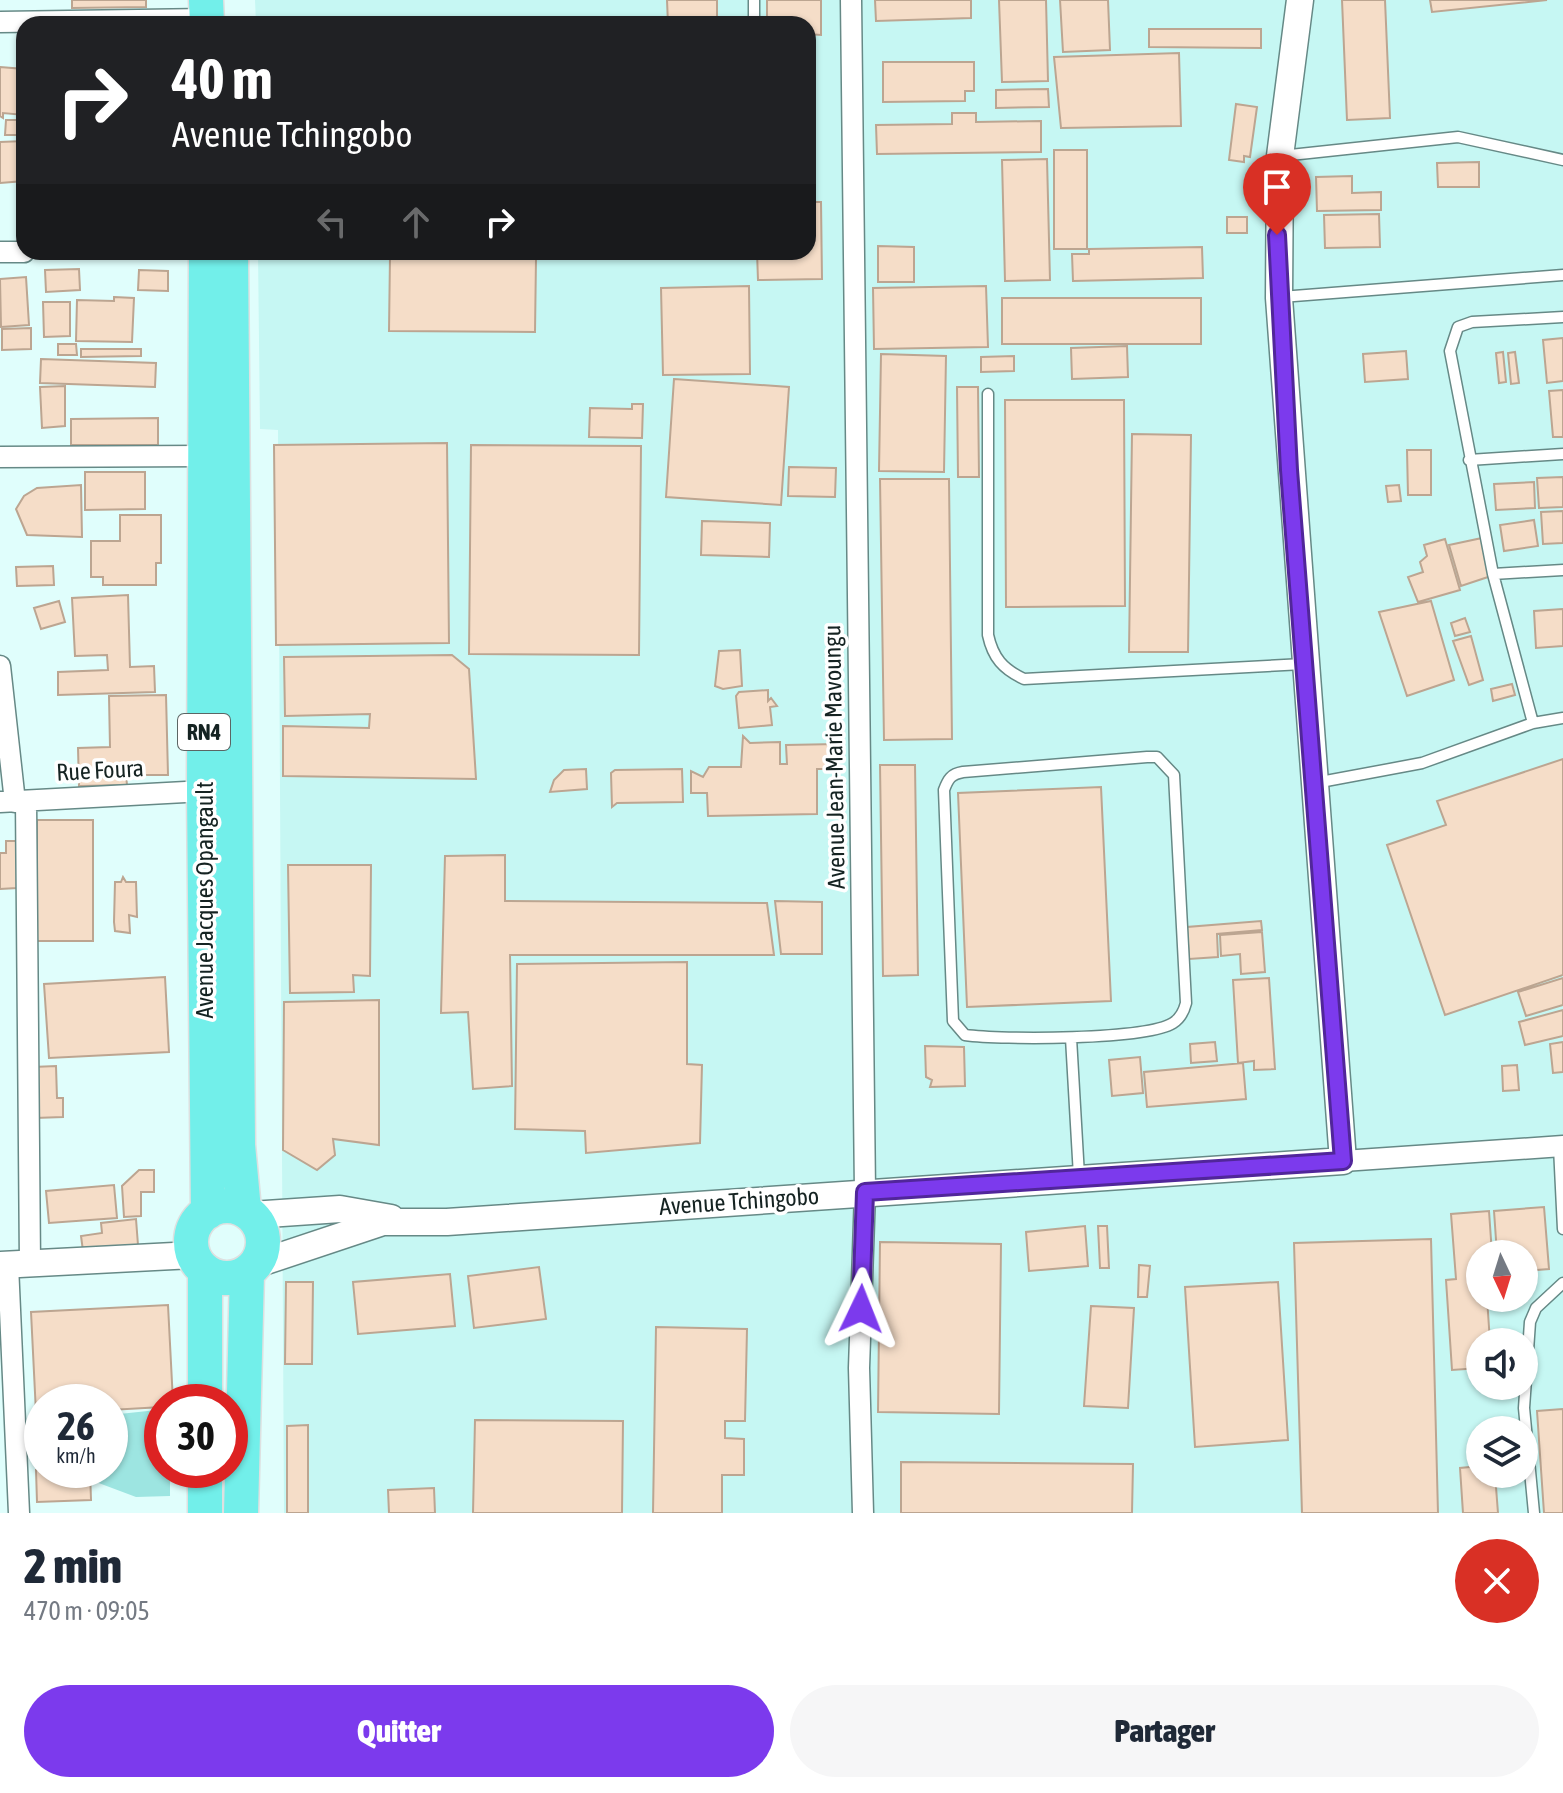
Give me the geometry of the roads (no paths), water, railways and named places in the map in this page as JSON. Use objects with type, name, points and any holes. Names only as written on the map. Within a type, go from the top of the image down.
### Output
[{"type":"highway","name":"Avenue Jacques Opangault","points":[[206,260],[204,791],[208,1212]]},
{"type":"highway","name":"RN4","points":[[231,260],[238,1145],[248,1212],[262,1230],[264,1248],[252,1268],[241,1513]]},
{"type":"highway","points":[[208,1212],[232,1206],[248,1212]]},
{"type":"highway","name":"RN4","points":[[204,1384],[199,1263],[193,1231],[208,1212]]},
{"type":"highway","points":[[199,1263],[226,1279],[252,1268]]},
{"type":"highway","points":[[205,1488],[205,1513]]},
{"type":"street","name":"Avenue Jean-Marie Mavoungu","points":[[851,0],[865,1192],[859,1368],[863,1513]]},
{"type":"street","points":[[1300,0],[1280,156],[1279,298],[1303,664],[1315,783],[1343,1161],[1561,1147]]},
{"type":"street","points":[[144,16],[216,13]]},
{"type":"street","points":[[0,457],[205,456]]},
{"type":"street","points":[[0,666],[14,802],[13,1265],[19,1513]]},
{"type":"street","name":"Rue Foura","points":[[14,802],[204,791]]},
{"type":"street","name":"Avenue Tchingobo","points":[[252,1268],[383,1222],[423,1223],[1343,1161]]},
{"type":"street","name":"Avenue Tchingobo","points":[[248,1212],[340,1209],[423,1223]]},
{"type":"street","points":[[13,1265],[199,1263]]},
{"type":"lane","points":[[1280,156],[1458,137],[1563,160]]},
{"type":"lane","points":[[1279,298],[1563,275]]},
{"type":"lane","points":[[1533,723],[1493,574],[1450,351],[1458,327],[1472,322],[1563,317]]},
{"type":"lane","points":[[988,394],[988,635],[992,654],[1008,672],[1024,679],[1303,664]]},
{"type":"lane","points":[[1469,460],[1563,454]]},
{"type":"lane","points":[[1493,574],[1563,570]]},
{"type":"lane","points":[[1315,783],[1422,763],[1533,723],[1563,718]]},
{"type":"lane","points":[[1157,757],[1174,775],[1186,1003],[1183,1013],[1161,1028],[1071,1038],[973,1036],[958,1030],[953,1021],[944,790],[954,774],[963,772],[1157,757]]},
{"type":"lane","points":[[1071,1038],[1079,1178]]},
{"type":"lane","points":[[1561,1147],[1563,1229]]},
{"type":"lane","points":[[1534,1513],[1524,1408],[1530,1322],[1536,1308],[1563,1283]]}]
